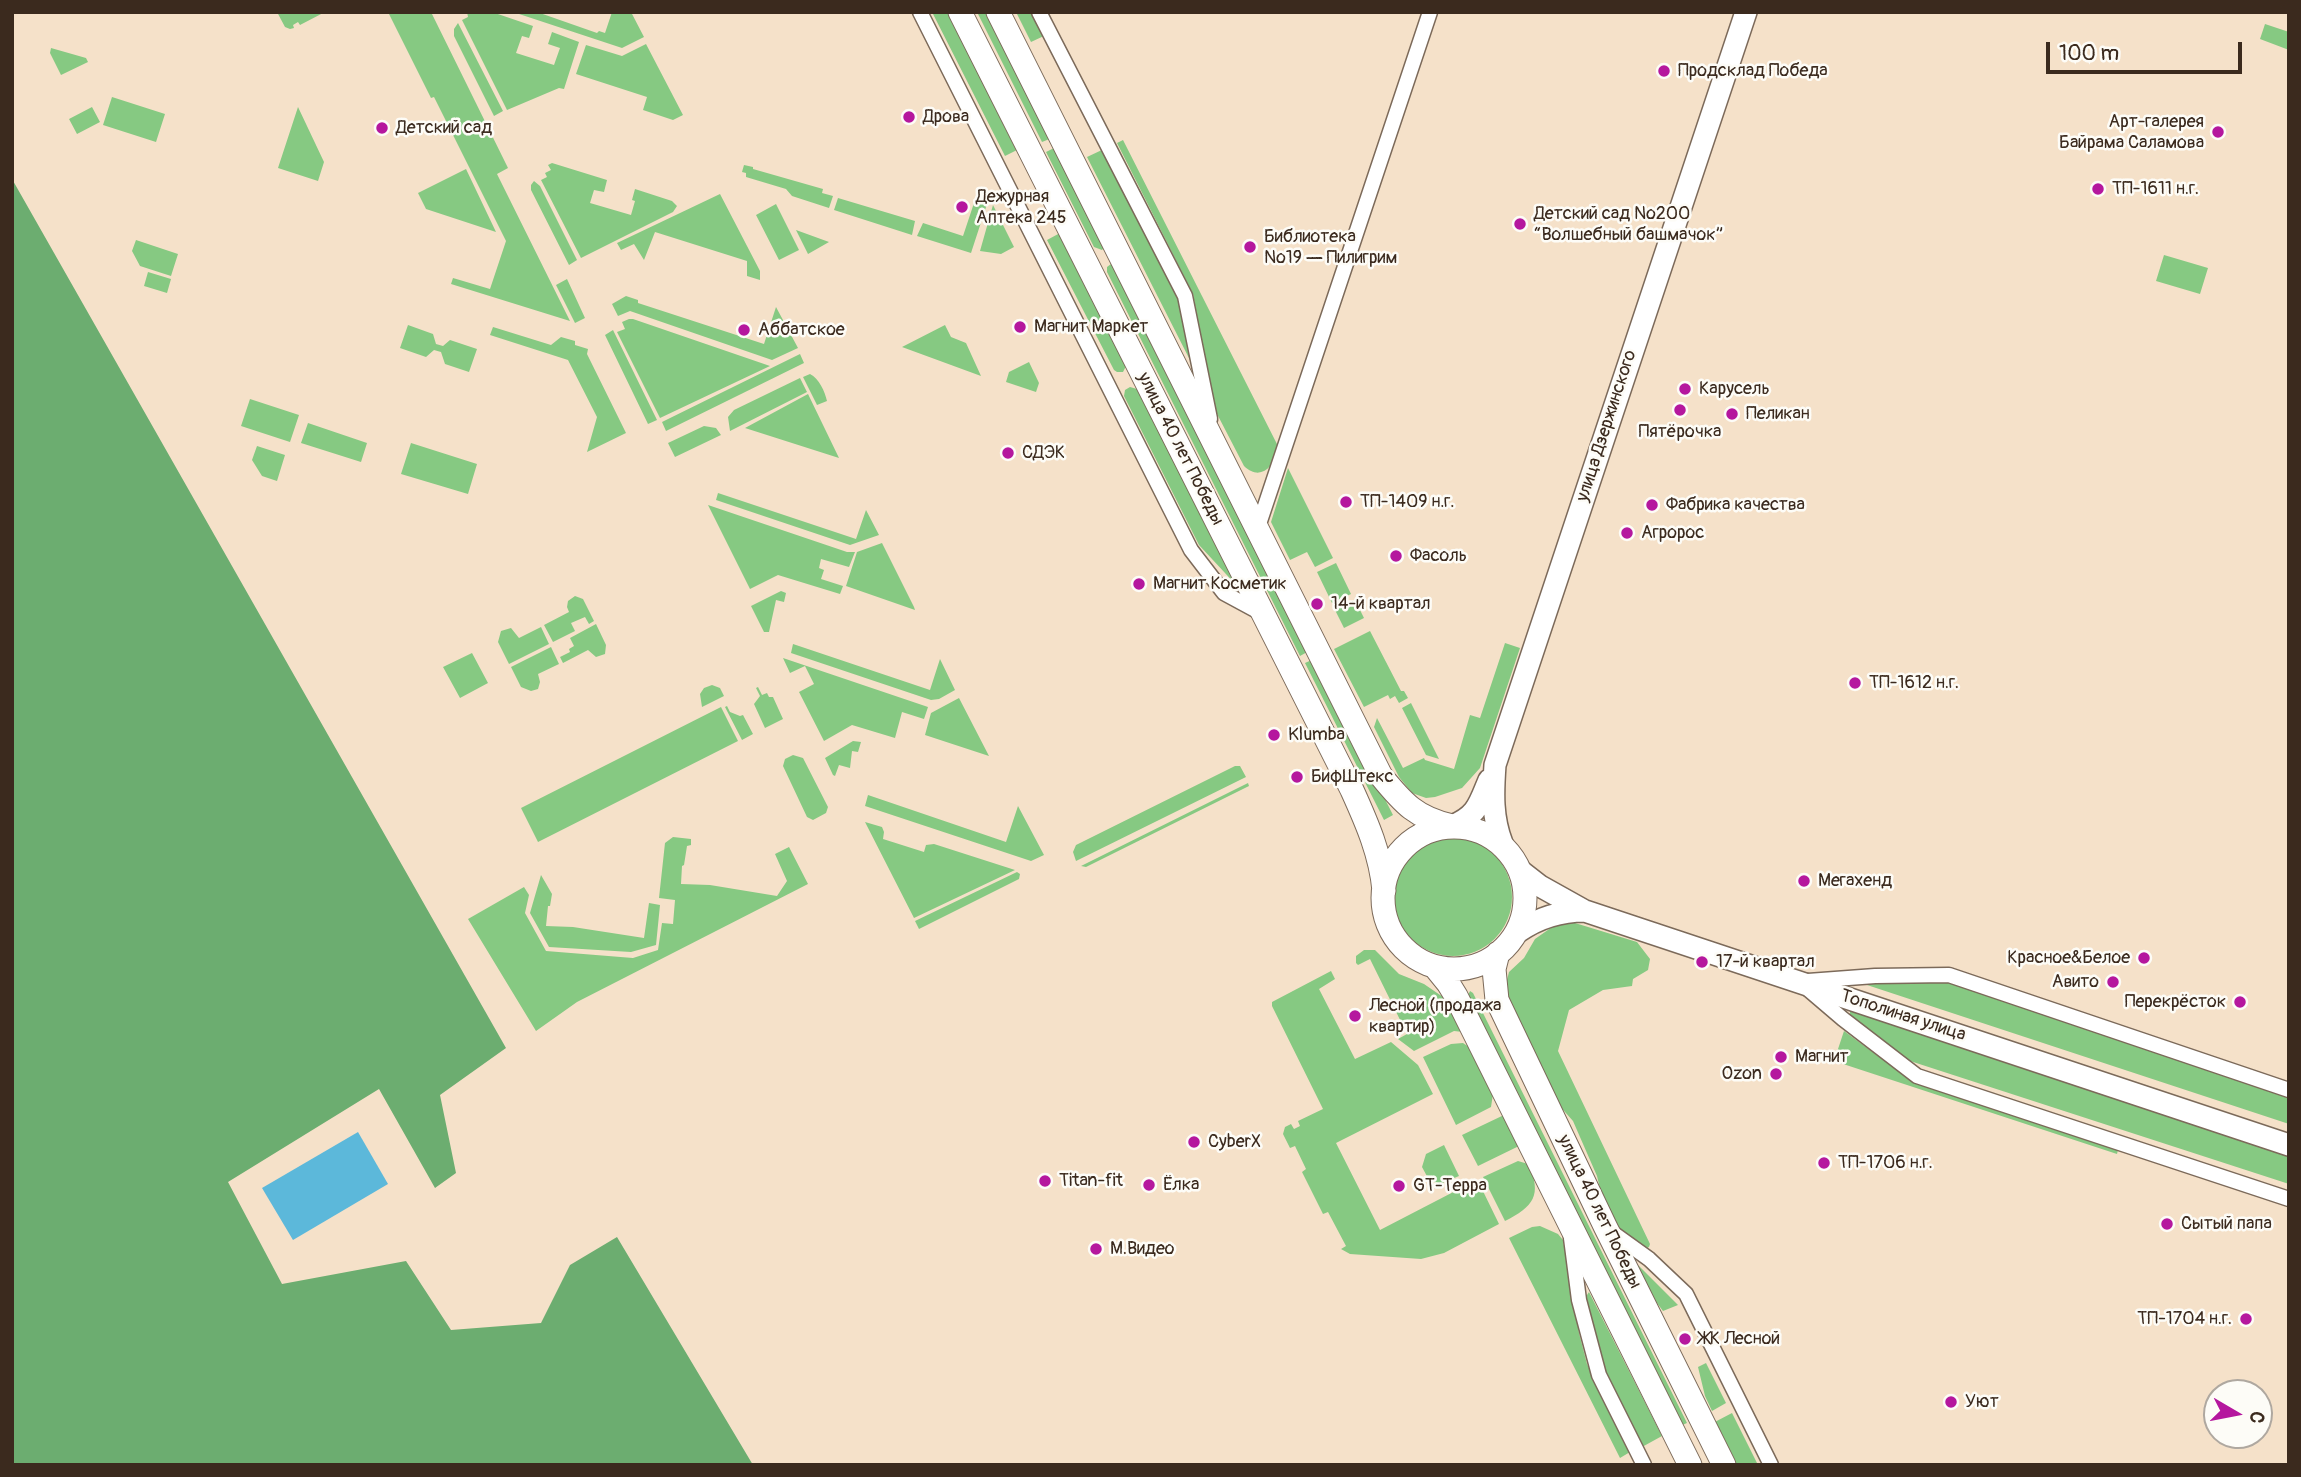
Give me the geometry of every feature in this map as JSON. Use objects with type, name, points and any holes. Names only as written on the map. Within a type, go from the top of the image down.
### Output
[{"type":"main road","name":"улица 40 лет Победы","points":[[960,12],[1364,815],[1382,868],[1384,891]]},
{"type":"main road","name":"улица 40 лет Победы","points":[[998,12],[1381,776],[1411,810],[1432,821],[1452,826]]},
{"type":"main road","name":"улица Дзержинского","points":[[1502,843],[1496,827],[1493,804],[1495,765],[1746,12]]},
{"type":"main road","points":[[1088,267],[1117,251]]},
{"type":"main road","points":[[1452,826],[1477,810],[1495,765]]},
{"type":"main road","points":[[1465,826],[1485,832],[1502,843],[1522,872],[1525,888],[1525,908],[1518,932],[1486,962],[1468,969],[1449,970],[1435,967],[1414,957],[1395,939],[1384,913],[1384,891],[1393,860],[1405,845],[1434,828],[1465,826]]},
{"type":"main road","points":[[1522,872],[1540,886],[1585,911]]},
{"type":"main road","name":"Тополиная улица","points":[[1518,932],[1532,922],[1550,916],[1566,911],[1585,911],[2289,1145]]},
{"type":"main road","name":"улица 40 лет Победы","points":[[1498,953],[1494,969],[1497,1000],[1724,1465]]},
{"type":"main road","name":"улица 40 лет Победы","points":[[1435,967],[1457,996],[1690,1465]]},
{"type":"street","points":[[920,12],[1191,550],[1224,593],[1263,613]]},
{"type":"street","points":[[1039,12],[1185,296],[1216,448]]},
{"type":"street","points":[[1257,530],[1430,12]]},
{"type":"street","points":[[1800,982],[1875,976],[1949,975],[2289,1090]]},
{"type":"street","points":[[1800,982],[1917,1076],[2289,1199]]},
{"type":"street","name":"улица 40 лет Победы","points":[[1569,1223],[1579,1300],[1600,1375],[1644,1465]]},
{"type":"street","points":[[1605,1226],[1649,1259],[1686,1294],[1771,1465]]},
{"type":"green space","points":[[277,12],[325,12],[300,25],[298,22],[290,29],[285,27]]},
{"type":"green space","points":[[388,12],[431,12],[508,168],[497,174],[570,321],[451,284],[453,278],[490,289],[506,241]]},
{"type":"green space","points":[[467,12],[492,12],[533,26],[529,38],[522,36],[516,53],[554,65],[560,48],[548,44],[552,32],[579,42],[564,89],[559,88],[507,110],[462,20],[468,17]]},
{"type":"green space","points":[[513,12],[537,12],[597,33],[605,33],[612,12],[631,12],[644,37],[622,48]]},
{"type":"green space","points":[[932,12],[950,12],[1019,149],[1005,156]]},
{"type":"green space","points":[[977,12],[989,12],[1052,138],[1042,142]]},
{"type":"green space","points":[[1016,12],[1034,12],[1046,35],[1031,42]]},
{"type":"green space","points":[[458,23],[503,111],[494,116],[454,36]]},
{"type":"green space","points":[[2265,24],[2289,32],[2289,50],[2260,39]]},
{"type":"green space","points":[[646,44],[683,115],[673,120],[643,110],[647,97],[576,74],[586,45],[622,56]]},
{"type":"green space","points":[[51,48],[86,58],[88,62],[61,75],[50,53]]},
{"type":"green space","points":[[112,97],[165,114],[156,142],[103,125]]},
{"type":"green space","points":[[92,107],[100,122],[77,134],[69,119]]},
{"type":"green space","points":[[298,107],[324,162],[318,181],[278,168]]},
{"type":"green space","points":[[1123,140],[1280,450],[1266,470],[1250,471],[1244,466],[1215,410],[1193,294],[1117,143]]},
{"type":"green space","points":[[1056,147],[1104,248],[1102,250],[1094,247],[1046,152]]},
{"type":"green space","points":[[1104,149],[1180,299],[1193,366],[1087,157]]},
{"type":"green space","points":[[552,163],[607,180],[604,192],[594,190],[590,203],[631,215],[635,189],[672,201],[677,206],[673,212],[581,258],[541,180],[547,177],[545,173],[551,170],[548,165]]},
{"type":"green space","points":[[744,165],[823,189],[822,193],[833,196],[829,208],[792,196],[786,189],[746,177],[746,173],[742,172]]},
{"type":"green space","points":[[466,169],[496,232],[426,209],[418,193]]},
{"type":"green space","points":[[12,179],[506,1048],[440,1095],[456,1173],[435,1188],[379,1089],[228,1182],[282,1284],[406,1261],[451,1330],[541,1323],[570,1265],[617,1237],[753,1465],[12,1465]]},
{"type":"green space","points":[[534,181],[540,186],[577,260],[569,265],[531,190]]},
{"type":"green space","points":[[720,194],[760,271],[760,280],[747,276],[747,261],[655,232],[644,260],[634,244],[621,250],[617,243]]},
{"type":"green space","points":[[838,198],[915,221],[912,235],[834,210]]},
{"type":"green space","points":[[975,200],[987,204],[971,253],[917,236],[923,223],[963,236]]},
{"type":"green space","points":[[776,204],[799,250],[779,260],[756,215]]},
{"type":"green space","points":[[993,205],[1014,247],[1001,254],[980,251]]},
{"type":"green space","points":[[796,230],[829,242],[808,254]]},
{"type":"green space","points":[[1060,233],[1126,366],[1123,372],[1114,370],[1047,240]]},
{"type":"green space","points":[[136,240],[178,254],[171,276],[140,266],[132,251]]},
{"type":"green space","points":[[2164,255],[2208,268],[2200,294],[2156,281]]},
{"type":"green space","points":[[1111,264],[1116,267],[1309,651],[1300,656],[1107,272],[1107,267]]},
{"type":"green space","points":[[148,272],[171,279],[167,293],[144,286]]},
{"type":"green space","points":[[567,279],[585,318],[575,323],[556,285]]},
{"type":"green space","points":[[626,296],[638,300],[638,303],[764,344],[776,307],[798,348],[772,360],[630,311],[618,316],[612,304]]},
{"type":"green space","points":[[629,319],[770,366],[660,418],[617,332],[625,329],[622,322]]},
{"type":"green space","points":[[408,325],[433,334],[436,344],[443,346],[450,340],[477,349],[469,372],[445,364],[441,352],[434,350],[426,357],[400,348]]},
{"type":"green space","points":[[945,325],[951,337],[966,343],[981,376],[902,347]]},
{"type":"green space","points":[[493,327],[551,345],[561,337],[588,349],[587,354],[626,433],[587,452],[597,417],[568,360],[490,335]]},
{"type":"green space","points":[[613,330],[657,420],[648,424],[605,335]]},
{"type":"green space","points":[[800,354],[804,363],[666,431],[662,422]]},
{"type":"green space","points":[[1029,362],[1039,383],[1036,392],[1006,382],[1009,372]]},
{"type":"green space","points":[[810,374],[819,382],[827,401],[817,405],[803,377]]},
{"type":"green space","points":[[800,378],[807,392],[730,431],[728,417],[734,410]]},
{"type":"green space","points":[[1130,387],[1137,389],[1238,587],[1199,545],[1124,396],[1125,390]]},
{"type":"green space","points":[[808,394],[839,458],[745,428]]},
{"type":"green space","points":[[250,399],[299,415],[290,442],[241,426]]},
{"type":"green space","points":[[308,423],[367,443],[361,462],[301,443]]},
{"type":"green space","points":[[704,426],[716,428],[721,435],[675,457],[668,443]]},
{"type":"green space","points":[[411,443],[477,464],[468,494],[401,474]]},
{"type":"green space","points":[[257,446],[285,455],[277,481],[262,476],[252,460]]},
{"type":"green space","points":[[1288,468],[1333,558],[1315,567],[1307,552],[1290,560],[1271,522]]},
{"type":"green space","points":[[718,493],[856,539],[866,510],[879,535],[850,545],[716,500]]},
{"type":"green space","points":[[708,505],[847,552],[855,552],[849,567],[821,559],[819,568],[824,570],[821,579],[843,586],[840,594],[778,575],[750,589]]},
{"type":"green space","points":[[882,543],[915,610],[846,586],[857,552]]},
{"type":"green space","points":[[1336,563],[1351,594],[1332,603],[1317,572]]},
{"type":"green space","points":[[781,591],[786,593],[784,602],[776,600],[769,632],[764,632],[751,606]]},
{"type":"green space","points":[[575,596],[583,599],[594,621],[589,624],[585,617],[571,623],[575,631],[553,642],[544,625],[569,612],[568,601]]},
{"type":"green space","points":[[1355,600],[1364,618],[1344,628],[1335,610]]},
{"type":"green space","points":[[596,624],[606,645],[605,654],[596,657],[588,650],[563,663],[560,657],[570,652],[569,649],[574,646],[570,638]]},
{"type":"green space","points":[[541,627],[549,644],[509,664],[498,642],[501,631],[511,628],[519,638]]},
{"type":"green space","points":[[1370,631],[1401,691],[1404,691],[1408,698],[1399,703],[1395,696],[1390,699],[1388,695],[1364,707],[1334,649]]},
{"type":"green space","points":[[1505,643],[1520,648],[1480,768],[1462,788],[1426,798],[1412,793],[1399,777],[1374,727],[1377,718],[1403,768],[1424,758],[1454,769],[1470,715],[1480,718]]},
{"type":"green space","points":[[793,644],[930,690],[940,659],[955,690],[939,699],[931,700],[791,653]]},
{"type":"green space","points":[[551,647],[559,664],[538,674],[538,689],[531,691],[521,687],[511,667]]},
{"type":"green space","points":[[472,653],[488,683],[460,698],[443,667]]},
{"type":"green space","points":[[783,658],[928,707],[924,719],[902,712],[895,738],[852,725],[824,741],[799,692],[814,684],[805,666],[790,673]]},
{"type":"green space","points":[[1314,659],[1393,815],[1384,820],[1305,663]]},
{"type":"green space","points":[[712,685],[720,688],[724,696],[702,707],[700,694],[704,688]]},
{"type":"green space","points":[[758,687],[762,695],[767,693],[769,697],[773,697],[783,719],[765,728],[754,704],[760,696],[756,688]]},
{"type":"green space","points":[[959,698],[989,756],[925,735],[931,713]]},
{"type":"green space","points":[[1411,703],[1439,759],[1426,755],[1402,708]]},
{"type":"green space","points":[[727,706],[730,712],[743,715],[753,734],[742,740],[725,707]]},
{"type":"green space","points":[[721,707],[738,741],[538,842],[521,808]]},
{"type":"green space","points":[[853,741],[861,742],[858,752],[852,751],[850,768],[839,765],[835,776],[833,775],[825,758]]},
{"type":"green space","points":[[793,755],[803,758],[828,807],[826,813],[813,820],[807,817],[783,766],[785,759]]},
{"type":"green space","points":[[1235,766],[1240,766],[1246,777],[1076,861],[1073,852],[1076,845]]},
{"type":"green space","points":[[1248,783],[1249,786],[1086,867],[1081,866]]},
{"type":"green space","points":[[868,795],[1006,842],[1018,806],[1044,855],[1031,861],[865,806]]},
{"type":"green space","points":[[865,822],[882,827],[883,839],[924,852],[926,845],[934,844],[1015,870],[914,918]]},
{"type":"green space","points":[[673,837],[691,839],[682,866],[681,884],[710,885],[777,896],[787,881],[775,854],[789,847],[808,884],[577,1002],[536,1031],[468,919],[524,887],[529,895],[525,913],[546,951],[633,958],[658,950],[662,923],[673,924],[675,900],[659,898],[665,843]]},
{"type":"green space","points":[[1453,838],[1475,843],[1495,855],[1507,875],[1512,897],[1507,919],[1495,939],[1475,951],[1453,956],[1431,951],[1411,939],[1399,919],[1394,897],[1399,875],[1411,855],[1431,843]]},
{"type":"green space","points":[[1017,872],[1020,874],[1019,879],[919,929],[915,921]]},
{"type":"green space","points":[[541,875],[552,894],[546,926],[573,927],[644,938],[649,903],[660,905],[656,945],[631,952],[549,947],[530,913]]},
{"type":"green space","points":[[1575,923],[1637,942],[1650,959],[1648,970],[1633,979],[1632,986],[1603,990],[1569,1010],[1558,1051],[1650,1244],[1645,1249],[1615,1231],[1604,1205],[1597,1176],[1573,1121],[1549,1094],[1504,992],[1509,972],[1524,958],[1535,939],[1555,925]]},
{"type":"green space","points":[[1364,950],[1375,950],[1399,974],[1424,984],[1443,997],[1453,1010],[1463,1032],[1454,1031],[1414,1051],[1398,1039],[1407,1034],[1370,959],[1358,965],[1356,963],[1356,956]]},
{"type":"green space","points":[[1331,971],[1335,979],[1319,989],[1355,1059],[1391,1042],[1418,1065],[1433,1094],[1336,1143],[1380,1230],[1463,1187],[1466,1192],[1480,1185],[1499,1224],[1444,1253],[1421,1259],[1350,1254],[1341,1249],[1346,1246],[1328,1212],[1323,1214],[1302,1172],[1306,1169],[1295,1146],[1290,1148],[1283,1134],[1285,1127],[1291,1124],[1294,1129],[1300,1126],[1298,1121],[1323,1109],[1272,1002]]},
{"type":"green space","points":[[1944,980],[2289,1095],[2289,1124],[1867,985],[1865,982]]},
{"type":"green space","points":[[1470,991],[1687,1423],[1680,1426],[1468,995]]},
{"type":"green space","points":[[1850,1011],[2289,1157],[2289,1184],[1907,1060],[1850,1016]]},
{"type":"green space","points":[[1844,1031],[1901,1073],[2115,1143],[2117,1154],[1834,1061]]},
{"type":"green space","points":[[1463,1043],[1472,1049],[1493,1094],[1491,1107],[1456,1125],[1423,1057],[1451,1044]]},
{"type":"green space","points":[[1504,1115],[1519,1146],[1478,1166],[1462,1135]]},
{"type":"green space","points":[[1444,1145],[1459,1176],[1440,1184],[1429,1180],[1422,1167],[1426,1154]]},
{"type":"green space","points":[[1518,1161],[1528,1164],[1535,1192],[1523,1211],[1505,1221],[1483,1177]]},
{"type":"green space","points":[[1540,1226],[1558,1234],[1563,1240],[1587,1364],[1630,1452],[1620,1458],[1509,1238]]},
{"type":"green space","points":[[1635,1264],[1678,1305],[1663,1311],[1641,1282]]},
{"type":"green space","points":[[1589,1292],[1662,1436],[1642,1447],[1605,1373],[1587,1302]]},
{"type":"green space","points":[[1706,1363],[1726,1403],[1712,1411],[1705,1396],[1698,1367]]},
{"type":"green space","points":[[1732,1413],[1758,1465],[1731,1465],[1711,1424]]},
{"type":"water","points":[[358,1132],[388,1184],[293,1240],[262,1188]]},
{"type":"place","name":"Продсклад Победа","points":[[1664,71]]},
{"type":"place","name":"Дрова","points":[[909,117]]},
{"type":"place","name":"Детский сад","points":[[382,128]]},
{"type":"place","name":"Арт-галерея Байрама Саламова","points":[[2218,132]]},
{"type":"place","name":"ТП-1611 н.г.","points":[[2098,189]]},
{"type":"place","name":"Дежурная Аптека 245","points":[[962,207]]},
{"type":"place","name":"Детский сад №200 “Волшебный башмачок”","points":[[1520,224]]},
{"type":"place","name":"Библиотека №19 — Пилигрим","points":[[1250,247]]},
{"type":"place","name":"Магнит Маркет","points":[[1020,327]]},
{"type":"place","name":"Аббатское","points":[[744,330]]},
{"type":"place","name":"Карусель","points":[[1685,389]]},
{"type":"place","name":"Пятёрочка","points":[[1680,410]]},
{"type":"place","name":"Пеликан","points":[[1732,414]]},
{"type":"place","name":"СДЭК","points":[[1008,453]]},
{"type":"place","name":"ТП-1409 н.г.","points":[[1346,502]]},
{"type":"place","name":"Фабрика качества","points":[[1652,505]]},
{"type":"place","name":"Агророс","points":[[1627,533]]},
{"type":"place","name":"Фасоль","points":[[1396,556]]},
{"type":"place","name":"Магнит Косметик","points":[[1139,584]]},
{"type":"place","name":"14-й квартал","points":[[1317,604]]},
{"type":"place","name":"ТП-1612 н.г.","points":[[1855,683]]},
{"type":"place","name":"Klumba","points":[[1274,735]]},
{"type":"place","name":"БифШтекс","points":[[1297,777]]},
{"type":"place","name":"Мегахенд","points":[[1804,881]]},
{"type":"place","name":"Красное&Белое","points":[[2144,958]]},
{"type":"place","name":"17-й квартал","points":[[1702,962]]},
{"type":"place","name":"Авито","points":[[2113,982]]},
{"type":"place","name":"Перекрёсток","points":[[2240,1002]]},
{"type":"place","name":"Лесной (продажа квартир)","points":[[1355,1016]]},
{"type":"place","name":"Магнит","points":[[1781,1057]]},
{"type":"place","name":"Ozon","points":[[1776,1074]]},
{"type":"place","name":"CyberX","points":[[1194,1142]]},
{"type":"place","name":"ТП-1706 н.г.","points":[[1824,1163]]},
{"type":"place","name":"Titan-fit","points":[[1045,1181]]},
{"type":"place","name":"Ёлка","points":[[1149,1185]]},
{"type":"place","name":"GT-Терра","points":[[1399,1186]]},
{"type":"place","name":"Сытый папа","points":[[2167,1224]]},
{"type":"place","name":"М.Видео","points":[[1096,1249]]},
{"type":"place","name":"ТП-1704 н.г.","points":[[2246,1319]]},
{"type":"place","name":"ЖК Лесной","points":[[1685,1339]]},
{"type":"place","name":"Уют","points":[[1951,1402]]}]
